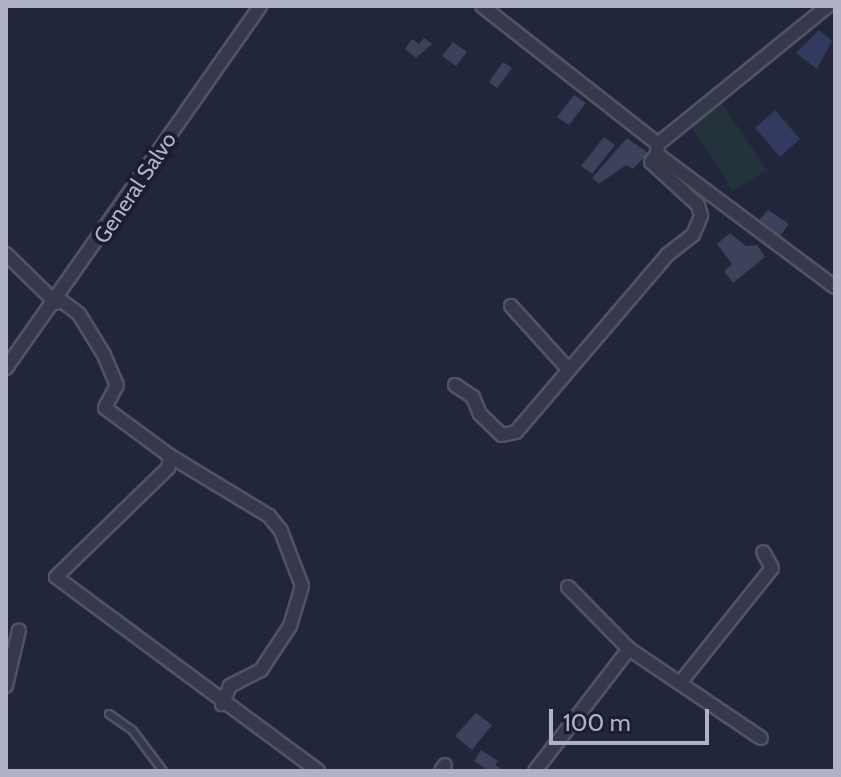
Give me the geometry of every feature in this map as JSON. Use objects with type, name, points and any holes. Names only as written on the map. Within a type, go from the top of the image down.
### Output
[{"type":"street","name":"General Salvo","points":[[6,368],[57,301],[260,6]]},
{"type":"street","points":[[482,6],[657,149],[835,287]]},
{"type":"street","points":[[455,385],[473,397],[480,414],[502,435],[516,432],[530,420],[667,255],[693,235],[701,216],[698,205],[651,162],[657,149],[828,6]]},
{"type":"street","points":[[6,254],[57,301],[79,314],[117,385],[105,408],[170,456],[269,516],[281,531],[302,586],[290,626],[261,670],[230,686],[222,704]]},
{"type":"street","points":[[511,306],[569,370]]},
{"type":"street","points":[[170,456],[168,468],[56,577],[222,704],[318,771]]},
{"type":"street","points":[[680,683],[772,568],[763,552]]},
{"type":"street","points":[[568,587],[629,649],[761,738]]},
{"type":"street","points":[[6,686],[19,630]]},
{"type":"street","points":[[535,771],[629,649]]},
{"type":"lane","points":[[109,714],[133,731],[163,771]]},
{"type":"shaded area","points":[[721,102],[767,170],[733,191],[690,125]]},
{"type":"water","points":[[819,30],[832,41],[817,69],[796,53]]},
{"type":"water","points":[[775,110],[800,139],[780,157],[755,128]]},
{"type":"building","points":[[424,38],[432,44],[416,58],[405,49],[412,39],[419,44]]},
{"type":"building","points":[[453,42],[467,52],[456,66],[442,56]]},
{"type":"building","points":[[503,62],[512,68],[497,88],[489,82]]},
{"type":"building","points":[[574,95],[586,103],[569,125],[557,117]]},
{"type":"building","points":[[604,137],[615,145],[592,174],[581,166]]},
{"type":"building","points":[[627,138],[648,153],[633,169],[626,165],[599,184],[592,178]]},
{"type":"building","points":[[768,210],[789,224],[780,236],[759,220]]},
{"type":"building","points":[[730,233],[746,246],[757,245],[765,257],[733,283],[724,271],[732,264],[717,244]]},
{"type":"building","points":[[476,713],[492,725],[472,750],[455,736]]},
{"type":"building","points":[[481,750],[498,761],[495,765],[505,771],[489,771],[474,761]]}]
